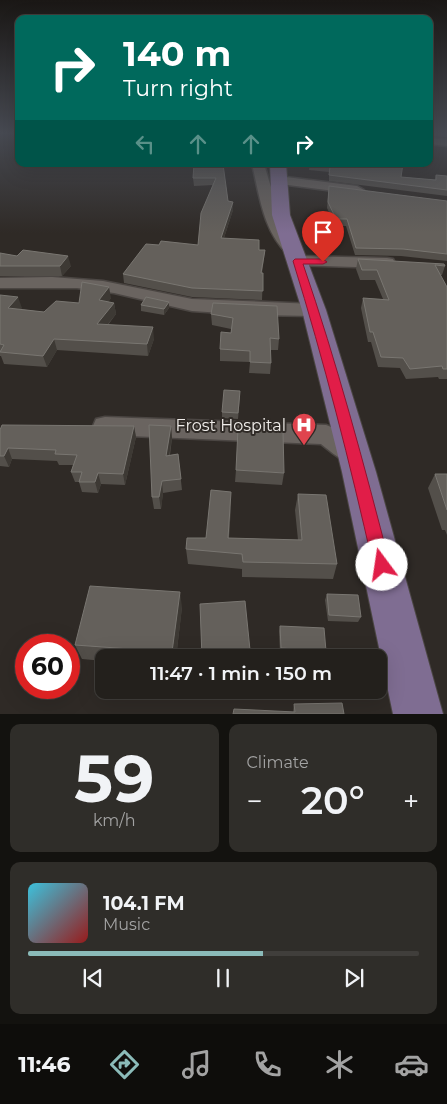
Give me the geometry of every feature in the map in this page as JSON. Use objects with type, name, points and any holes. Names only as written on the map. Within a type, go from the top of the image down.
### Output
[{"type":"main road","points":[[271,169],[281,215],[314,310],[354,454],[418,714]]},
{"type":"street","points":[[271,169],[368,192]]},
{"type":"street","points":[[296,257],[401,263]]},
{"type":"street","points":[[0,283],[76,283],[134,292],[159,300],[192,305],[244,309],[314,310]]},
{"type":"street","points":[[79,426],[148,426],[326,435],[354,454]]},
{"type":"building","points":[[194,167],[223,167],[228,201],[233,202],[221,238],[259,240],[259,250],[265,250],[261,273],[263,273],[263,291],[192,288],[123,274],[146,244],[159,245],[161,241],[198,245],[201,213],[216,178],[193,178]]},
{"type":"building","points":[[330,167],[403,167],[401,177],[436,180],[436,175],[447,176],[447,190],[329,175]]},
{"type":"building","points":[[329,186],[447,201],[447,254],[403,249],[356,248],[347,219],[336,219],[328,202]]},
{"type":"building","points":[[23,250],[68,256],[60,266],[0,266],[0,253],[17,256]]},
{"type":"building","points":[[358,259],[444,264],[445,266],[435,265],[447,287],[447,369],[443,369],[442,366],[410,369],[403,358],[381,357],[373,332],[370,332],[363,298],[389,300],[377,270],[362,270]]},
{"type":"building","points":[[82,282],[109,287],[99,300],[114,303],[97,324],[153,327],[147,344],[54,339],[43,356],[0,352],[4,345],[0,344],[0,295],[18,297],[8,308],[44,312],[56,301],[79,303]]},
{"type":"building","points":[[146,297],[169,302],[164,309],[141,305]]},
{"type":"building","points":[[213,303],[277,306],[279,339],[270,338],[271,363],[250,362],[250,351],[220,349],[221,332],[231,333],[233,318],[211,314]]},
{"type":"building","points":[[224,390],[240,391],[238,413],[222,412]]},
{"type":"building","points":[[2,425],[134,426],[123,474],[98,473],[95,482],[79,482],[82,472],[71,472],[77,455],[55,454],[56,450],[8,448],[4,456],[0,456],[0,430]]},
{"type":"building","points":[[149,425],[171,426],[166,456],[178,454],[181,479],[162,481],[159,497],[152,497]]},
{"type":"building","points":[[238,429],[283,432],[284,473],[236,470]]},
{"type":"building","points":[[435,474],[447,474],[447,510]]},
{"type":"building","points":[[211,490],[231,492],[228,538],[302,540],[298,494],[326,495],[337,564],[243,562],[242,554],[186,549],[187,538],[206,538]]},
{"type":"building","points":[[90,586],[180,592],[172,649],[130,649],[80,645],[80,634],[78,634]]},
{"type":"building","points":[[327,594],[358,595],[361,617],[329,615]]},
{"type":"building","points":[[245,601],[250,649],[202,649],[200,604]]},
{"type":"building","points":[[280,626],[324,628],[326,649],[281,648]]},
{"type":"building","points":[[342,703],[344,714],[233,714],[234,709],[295,712],[294,704]]},
{"type":"place","name":"Frost Hospital","points":[[304,446]]},
{"type":"route","points":[[323,262],[298,261],[314,310],[359,472],[382,565]]}]
